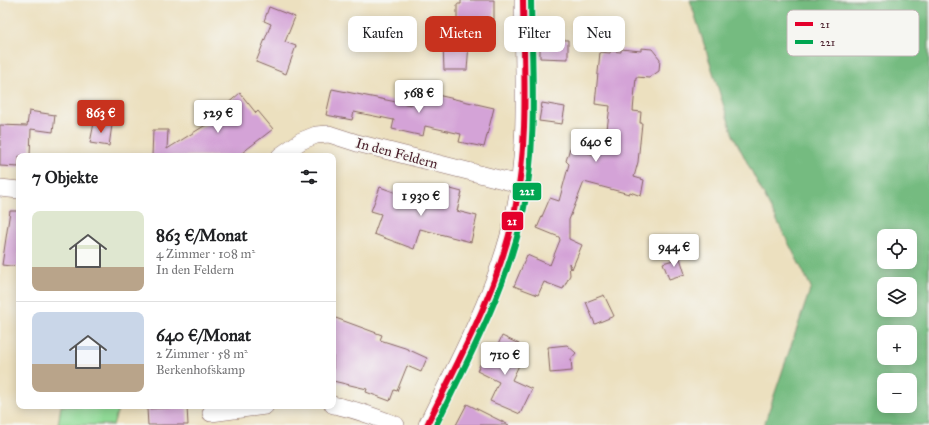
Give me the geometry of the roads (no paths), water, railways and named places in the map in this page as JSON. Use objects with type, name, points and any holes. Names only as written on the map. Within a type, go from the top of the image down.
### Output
[{"type":"street","points":[[427,425],[463,353],[492,287],[504,253],[514,215],[522,162],[524,110],[523,0]]},
{"type":"street","name":"In den Feldern","points":[[284,153],[308,138],[316,135],[329,134],[357,143],[519,184]]},
{"type":"street","points":[[0,188],[16,190]]},
{"type":"street","points":[[336,406],[380,418],[396,425]]},
{"type":"street","points":[[211,413],[242,409]]}]
